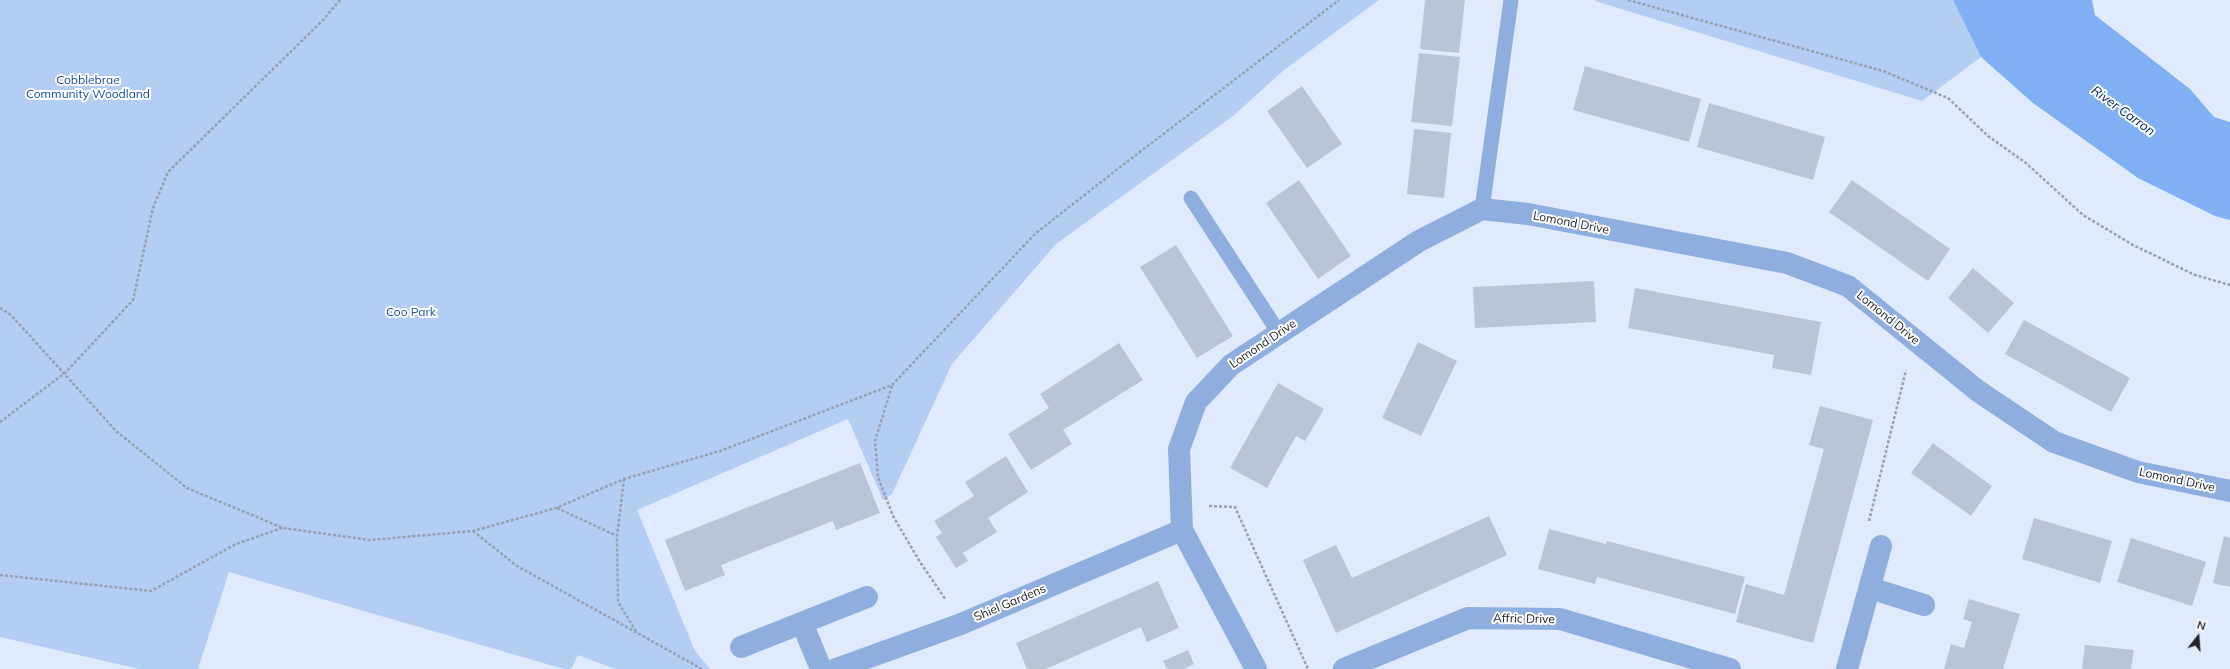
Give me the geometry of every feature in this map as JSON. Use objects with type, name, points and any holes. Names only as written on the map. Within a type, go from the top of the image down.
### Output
[{"type":"street","name":"Lomond Drive","points":[[1256,669],[1182,530],[1179,449],[1196,402],[1230,365],[1419,241],[1482,209],[1528,214],[1787,263],[1848,286],[1978,392],[2054,442],[2138,472],[2230,491]]},
{"type":"street","name":"Shiel Gardens","points":[[836,669],[961,624],[1182,530]]},
{"type":"street","points":[[1847,669],[1882,546]]},
{"type":"street","points":[[1870,588],[1924,606]]},
{"type":"street","points":[[741,647],[868,597]]},
{"type":"street","name":"Affric Drive","points":[[1344,669],[1468,618],[1560,619],[1730,669]]},
{"type":"street","points":[[802,623],[821,669]]},
{"type":"lane","points":[[1482,209],[1511,0]]},
{"type":"lane","points":[[1191,198],[1279,333]]},
{"type":"path","points":[[0,422],[65,373],[134,300],[153,208],[168,172],[316,27],[340,0]]},
{"type":"path","points":[[961,624],[950,605],[920,562],[893,516],[878,477],[875,441],[892,385],[1036,233],[1339,0]]},
{"type":"path","points":[[1628,0],[1883,71],[1948,98],[1988,136],[2026,163],[2083,214],[2133,245],[2188,272],[2230,285]]},
{"type":"path","points":[[0,308],[11,315],[116,431],[187,488],[283,528],[370,540],[473,531],[556,508],[624,479],[720,451],[812,414],[892,385]]},
{"type":"path","points":[[1882,546],[1868,525],[1914,339]]},
{"type":"path","points":[[624,479],[617,536],[618,602],[638,633]]},
{"type":"path","points":[[1181,504],[1235,507],[1308,669]]},
{"type":"path","points":[[556,508],[617,536]]},
{"type":"path","points":[[0,575],[151,591],[236,544],[283,528]]},
{"type":"path","points":[[473,531],[517,566],[702,669]]},
{"type":"green space","name":"Coo Park","points":[[0,0],[1379,0],[1284,70],[1233,116],[1056,244],[952,364],[892,494],[883,500],[848,419],[637,510],[695,651],[710,669],[615,669],[578,655],[571,669],[564,669],[229,572],[198,669],[139,669],[0,637]]},
{"type":"green space","points":[[1953,0],[1981,57],[1922,101],[1595,1]]},
{"type":"water","name":"River Carron","points":[[1953,0],[2092,0],[2095,15],[2190,89],[2214,117],[2230,122],[2230,220],[2215,216],[2138,178],[2033,103],[1981,57]]},
{"type":"building","points":[[1425,0],[1465,0],[1459,53],[1420,49]]},
{"type":"building","points":[[1419,53],[1460,57],[1452,126],[1411,122]]},
{"type":"building","points":[[1585,66],[1701,99],[1689,142],[1573,110]]},
{"type":"building","points":[[1302,86],[1342,144],[1307,168],[1267,111]]},
{"type":"building","points":[[1709,103],[1825,137],[1813,180],[1697,147]]},
{"type":"building","points":[[1414,129],[1451,133],[1444,198],[1407,194]]},
{"type":"building","points":[[1299,180],[1351,256],[1318,279],[1266,203]]},
{"type":"building","points":[[1852,180],[1950,249],[1928,281],[1829,212]]},
{"type":"building","points":[[1176,245],[1233,336],[1197,358],[1140,267]]},
{"type":"building","points":[[1973,268],[2014,303],[1988,333],[1948,298]]},
{"type":"building","points":[[1594,281],[1596,322],[1475,328],[1473,287]]},
{"type":"building","points":[[1635,288],[1821,322],[1811,375],[1772,368],[1774,355],[1628,328]]},
{"type":"building","points":[[2024,320],[2130,378],[2111,412],[2005,354]]},
{"type":"building","points":[[1418,342],[1457,361],[1421,436],[1382,418]]},
{"type":"building","points":[[1119,343],[1143,380],[1063,430],[1072,444],[1031,470],[1008,434],[1049,408],[1040,394]]},
{"type":"building","points":[[1278,383],[1324,409],[1305,441],[1296,436],[1267,488],[1230,468]]},
{"type":"building","points":[[1820,406],[1873,420],[1813,643],[1736,622],[1746,584],[1784,595],[1824,449],[1809,445]]},
{"type":"building","points":[[1933,443],[1992,486],[1971,516],[1911,473]]},
{"type":"building","points":[[1006,456],[1028,492],[988,518],[997,532],[963,553],[968,561],[956,568],[936,537],[942,533],[934,521],[974,496],[965,482]]},
{"type":"building","points":[[860,463],[880,513],[836,530],[833,521],[721,565],[725,575],[685,591],[665,540]]},
{"type":"building","points":[[1489,516],[1507,555],[1336,633],[1303,560],[1336,545],[1352,578]]},
{"type":"building","points":[[2034,518],[2112,541],[2100,583],[2022,559]]},
{"type":"building","points":[[1549,529],[1606,544],[1607,541],[1745,577],[1735,614],[1597,577],[1595,584],[1538,569]]},
{"type":"building","points":[[2224,536],[2230,538],[2230,587],[2213,583]]},
{"type":"building","points":[[2131,538],[2206,562],[2192,606],[2117,582]]},
{"type":"building","points":[[1158,581],[1179,628],[1147,642],[1141,627],[1046,669],[1027,669],[1016,643]]},
{"type":"building","points":[[1969,599],[2020,614],[2003,669],[1944,669],[1951,644],[1964,648],[1972,622],[1963,619]]},
{"type":"building","points":[[2085,645],[2134,650],[2131,669],[2082,669]]},
{"type":"building","points":[[1188,650],[1194,664],[1184,669],[1167,669],[1163,661]]},
{"type":"park label","name":"Cobblebrae Community Woodland","points":[[88,87]]}]
